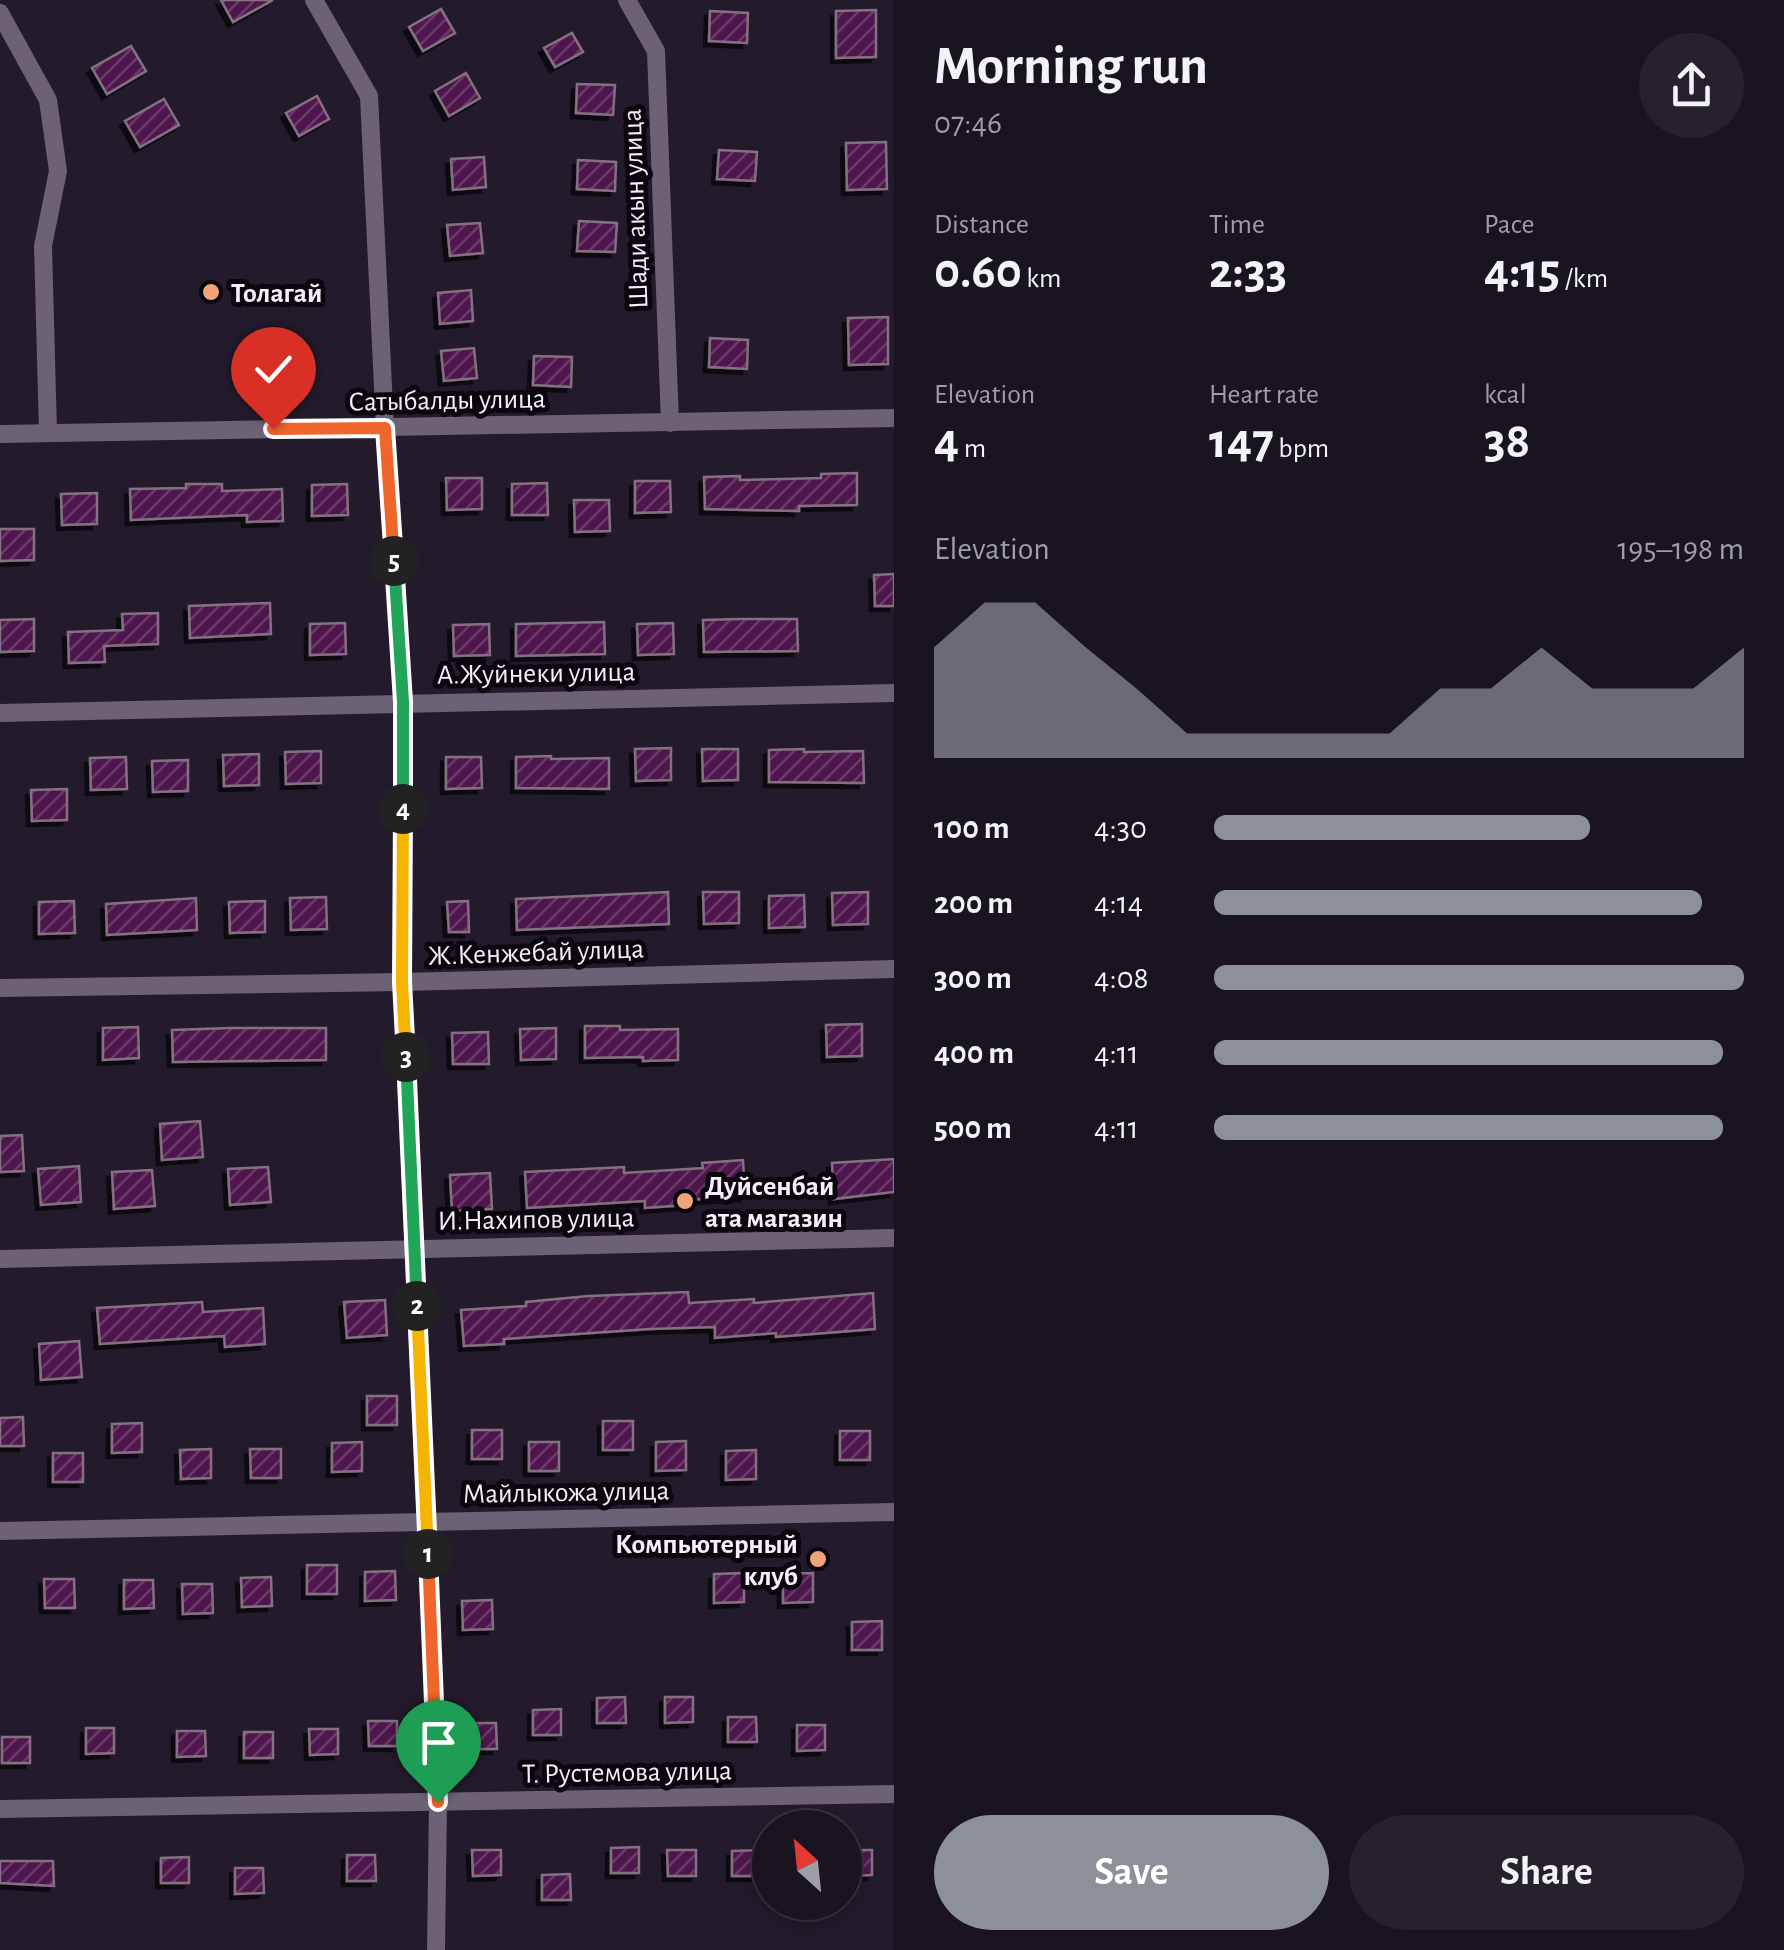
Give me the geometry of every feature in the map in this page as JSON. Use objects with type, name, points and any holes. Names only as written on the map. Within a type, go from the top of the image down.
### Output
[{"type":"street","points":[[314,0],[368,96],[403,702],[402,982],[438,1802],[436,1950]]},
{"type":"street","name":"Шади акын улица","points":[[627,0],[656,51],[670,423]]},
{"type":"street","points":[[0,13],[48,100],[58,171],[42,246],[48,432]]},
{"type":"street","name":"Сатыбалды улица","points":[[0,434],[894,418]]},
{"type":"street","name":"А.Жуйнеки улица","points":[[0,713],[894,693]]},
{"type":"street","name":"Ж.Кенжебай улица","points":[[0,988],[894,968]]},
{"type":"street","name":"И.Нахипов улица","points":[[0,1259],[894,1238]]},
{"type":"street","name":"Майлыкожа улица","points":[[0,1531],[894,1512]]},
{"type":"street","name":"Т. Рустемова улица","points":[[0,1809],[894,1794]]},
{"type":"building","points":[[221,0],[273,0],[233,22]]},
{"type":"building","points":[[441,9],[455,33],[423,51],[409,27]]},
{"type":"building","points":[[876,10],[876,57],[836,58],[836,11]]},
{"type":"building","points":[[710,11],[748,13],[747,43],[709,41]]},
{"type":"building","points":[[572,33],[583,52],[555,67],[544,48]]},
{"type":"building","points":[[131,46],[146,71],[107,94],[92,68]]},
{"type":"building","points":[[466,73],[480,98],[449,116],[435,91]]},
{"type":"building","points":[[577,84],[615,85],[613,115],[576,113]]},
{"type":"building","points":[[317,96],[329,119],[299,136],[286,113]]},
{"type":"building","points":[[164,99],[179,125],[140,147],[125,121]]},
{"type":"building","points":[[886,142],[887,189],[847,190],[846,143]]},
{"type":"building","points":[[719,150],[757,152],[755,181],[717,179]]},
{"type":"building","points":[[484,157],[486,187],[453,190],[451,159]]},
{"type":"building","points":[[578,160],[616,162],[615,191],[577,189]]},
{"type":"building","points":[[579,221],[617,223],[615,252],[577,251]]},
{"type":"building","points":[[480,223],[483,253],[450,256],[447,225]]},
{"type":"building","points":[[471,290],[473,321],[440,324],[438,293]]},
{"type":"building","points":[[888,317],[888,364],[849,365],[848,318]]},
{"type":"building","points":[[710,338],[748,340],[747,369],[709,367]]},
{"type":"building","points":[[474,348],[477,378],[444,381],[441,351]]},
{"type":"building","points":[[534,356],[572,357],[571,387],[533,385]]},
{"type":"building","points":[[857,473],[857,505],[799,506],[799,511],[705,509],[704,477],[821,478],[821,474]]},
{"type":"building","points":[[446,478],[482,478],[482,509],[447,510]]},
{"type":"building","points":[[635,481],[670,481],[671,512],[635,513]]},
{"type":"building","points":[[547,483],[548,515],[512,515],[512,484]]},
{"type":"building","points":[[186,484],[222,484],[222,491],[282,489],[283,521],[247,522],[247,515],[131,520],[130,489],[186,488]]},
{"type":"building","points":[[347,484],[348,515],[312,516],[312,485]]},
{"type":"building","points":[[97,493],[97,524],[62,525],[61,494]]},
{"type":"building","points":[[574,500],[609,500],[610,531],[575,532]]},
{"type":"building","points":[[0,529],[34,529],[34,560],[0,561]]},
{"type":"building","points":[[894,574],[894,606],[875,606],[874,575]]},
{"type":"building","points":[[270,603],[271,634],[190,638],[189,606]]},
{"type":"building","points":[[158,613],[158,644],[104,646],[105,662],[69,663],[68,632],[123,630],[122,614]]},
{"type":"building","points":[[34,619],[34,651],[0,652],[0,620]]},
{"type":"building","points":[[797,619],[798,651],[704,652],[703,620]]},
{"type":"building","points":[[604,622],[605,654],[516,656],[516,624]]},
{"type":"building","points":[[345,623],[346,654],[310,655],[310,624]]},
{"type":"building","points":[[673,623],[674,654],[638,655],[637,624]]},
{"type":"building","points":[[489,624],[490,655],[454,656],[453,625]]},
{"type":"building","points":[[671,748],[671,780],[636,781],[635,749]]},
{"type":"building","points":[[702,749],[738,749],[738,780],[703,781]]},
{"type":"building","points":[[769,750],[863,751],[864,783],[769,782]]},
{"type":"building","points":[[321,751],[321,783],[286,784],[285,752]]},
{"type":"building","points":[[259,754],[259,785],[224,786],[223,755]]},
{"type":"building","points":[[126,757],[127,789],[91,790],[90,758]]},
{"type":"building","points":[[446,757],[481,757],[482,788],[446,789]]},
{"type":"building","points":[[516,757],[609,758],[609,789],[516,788]]},
{"type":"building","points":[[188,760],[188,791],[153,792],[152,761]]},
{"type":"building","points":[[67,789],[67,820],[32,821],[31,790]]},
{"type":"building","points":[[668,892],[669,924],[517,930],[516,899]]},
{"type":"building","points":[[703,892],[739,892],[739,923],[704,924]]},
{"type":"building","points":[[868,892],[868,924],[833,925],[832,893]]},
{"type":"building","points":[[804,895],[805,927],[769,928],[769,896]]},
{"type":"building","points":[[326,897],[327,929],[291,930],[290,898]]},
{"type":"building","points":[[196,898],[197,930],[107,935],[106,904]]},
{"type":"building","points":[[74,901],[75,933],[39,934],[39,902]]},
{"type":"building","points":[[265,901],[265,932],[230,933],[229,902]]},
{"type":"building","points":[[468,901],[469,932],[449,932],[447,902]]},
{"type":"building","points":[[862,1024],[862,1056],[827,1057],[826,1025]]},
{"type":"building","points":[[585,1026],[678,1029],[678,1060],[585,1058]]},
{"type":"building","points":[[138,1027],[139,1058],[103,1060],[103,1028]]},
{"type":"building","points":[[326,1028],[326,1060],[173,1062],[172,1030]]},
{"type":"building","points":[[556,1028],[556,1059],[521,1060],[520,1029]]},
{"type":"building","points":[[488,1032],[489,1064],[453,1064],[452,1033]]},
{"type":"building","points":[[200,1121],[203,1157],[162,1160],[160,1124]]},
{"type":"building","points":[[22,1135],[24,1171],[0,1172],[0,1136]]},
{"type":"building","points":[[894,1159],[894,1192],[834,1199],[832,1163]]},
{"type":"building","points":[[743,1160],[745,1196],[686,1200],[686,1205],[645,1208],[645,1201],[527,1208],[525,1172],[624,1167],[624,1173],[703,1168],[702,1163]]},
{"type":"building","points":[[79,1166],[81,1202],[41,1205],[38,1169]]},
{"type":"building","points":[[268,1167],[271,1202],[230,1205],[228,1169]]},
{"type":"building","points":[[152,1170],[155,1206],[114,1209],[112,1172]]},
{"type":"building","points":[[490,1173],[492,1209],[452,1211],[450,1175]]},
{"type":"building","points":[[688,1292],[689,1303],[754,1299],[754,1303],[873,1293],[875,1329],[715,1338],[715,1327],[650,1329],[504,1339],[504,1344],[464,1346],[461,1310],[526,1306],[526,1302],[588,1296]]},
{"type":"building","points":[[385,1300],[387,1335],[347,1338],[344,1302]]},
{"type":"building","points":[[202,1302],[203,1312],[263,1308],[265,1344],[225,1347],[224,1336],[100,1344],[97,1308]]},
{"type":"building","points":[[79,1341],[82,1377],[41,1380],[39,1344]]},
{"type":"building","points":[[367,1396],[397,1396],[397,1425],[367,1425]]},
{"type":"building","points":[[23,1417],[24,1446],[0,1446],[0,1418]]},
{"type":"building","points":[[603,1421],[633,1421],[633,1450],[603,1450]]},
{"type":"building","points":[[142,1423],[142,1452],[112,1453],[112,1424]]},
{"type":"building","points":[[472,1430],[502,1430],[502,1459],[472,1459]]},
{"type":"building","points":[[840,1431],[870,1431],[870,1460],[840,1460]]},
{"type":"building","points":[[686,1441],[686,1470],[656,1471],[656,1442]]},
{"type":"building","points":[[362,1442],[362,1471],[332,1472],[332,1443]]},
{"type":"building","points":[[529,1442],[559,1442],[559,1471],[529,1471]]},
{"type":"building","points":[[211,1449],[211,1478],[181,1479],[180,1450]]},
{"type":"building","points":[[250,1449],[281,1449],[281,1478],[251,1478]]},
{"type":"building","points":[[756,1450],[756,1479],[726,1480],[726,1451]]},
{"type":"building","points":[[53,1453],[83,1453],[83,1482],[53,1482]]},
{"type":"building","points":[[307,1565],[337,1565],[337,1594],[307,1594]]},
{"type":"building","points":[[395,1571],[396,1600],[365,1601],[365,1572]]},
{"type":"building","points":[[744,1573],[744,1602],[714,1603],[714,1574]]},
{"type":"building","points":[[813,1573],[813,1602],[783,1603],[783,1574]]},
{"type":"building","points":[[271,1577],[272,1606],[242,1607],[241,1578]]},
{"type":"building","points":[[44,1579],[74,1579],[75,1608],[45,1608]]},
{"type":"building","points":[[124,1580],[153,1580],[154,1608],[124,1609]]},
{"type":"building","points":[[182,1584],[212,1584],[213,1613],[183,1614]]},
{"type":"building","points":[[492,1600],[493,1629],[463,1630],[462,1601]]},
{"type":"building","points":[[882,1621],[882,1650],[852,1650],[852,1622]]},
{"type":"building","points":[[625,1697],[626,1723],[597,1723],[597,1698]]},
{"type":"building","points":[[665,1697],[693,1697],[693,1722],[665,1723]]},
{"type":"building","points":[[561,1709],[561,1735],[533,1735],[533,1710]]},
{"type":"building","points":[[728,1717],[756,1717],[757,1742],[728,1742]]},
{"type":"building","points":[[368,1721],[397,1721],[397,1746],[369,1746]]},
{"type":"building","points":[[468,1723],[496,1723],[497,1749],[468,1749]]},
{"type":"building","points":[[797,1725],[825,1725],[825,1750],[797,1751]]},
{"type":"building","points":[[86,1728],[114,1728],[114,1753],[86,1754]]},
{"type":"building","points":[[309,1729],[338,1729],[338,1754],[310,1755]]},
{"type":"building","points":[[177,1731],[205,1731],[206,1756],[177,1757]]},
{"type":"building","points":[[244,1732],[273,1732],[273,1758],[244,1758]]},
{"type":"building","points":[[2,1737],[30,1737],[30,1763],[2,1763]]},
{"type":"building","points":[[639,1847],[639,1873],[611,1873],[611,1848]]},
{"type":"building","points":[[472,1850],[501,1850],[501,1875],[473,1876]]},
{"type":"building","points":[[667,1850],[696,1850],[696,1876],[668,1876]]},
{"type":"building","points":[[752,1850],[752,1876],[732,1876],[732,1851]]},
{"type":"building","points":[[862,1850],[872,1850],[872,1875],[862,1875]]},
{"type":"building","points":[[347,1855],[375,1855],[376,1881],[347,1881]]},
{"type":"building","points":[[189,1857],[189,1883],[161,1883],[161,1858]]},
{"type":"building","points":[[0,1861],[53,1861],[54,1886],[0,1883]]},
{"type":"building","points":[[235,1868],[263,1868],[264,1893],[235,1894]]},
{"type":"building","points":[[570,1874],[571,1900],[542,1900],[542,1875]]},
{"type":"place","name":"Толагай","points":[[211,292]]},
{"type":"place","name":"Дуйсенбай ата магазин","points":[[685,1201]]},
{"type":"place","name":"Компьютерный клуб","points":[[818,1559]]},
{"type":"route","points":[[273,429],[385,428],[403,702],[402,982],[438,1802]]}]
